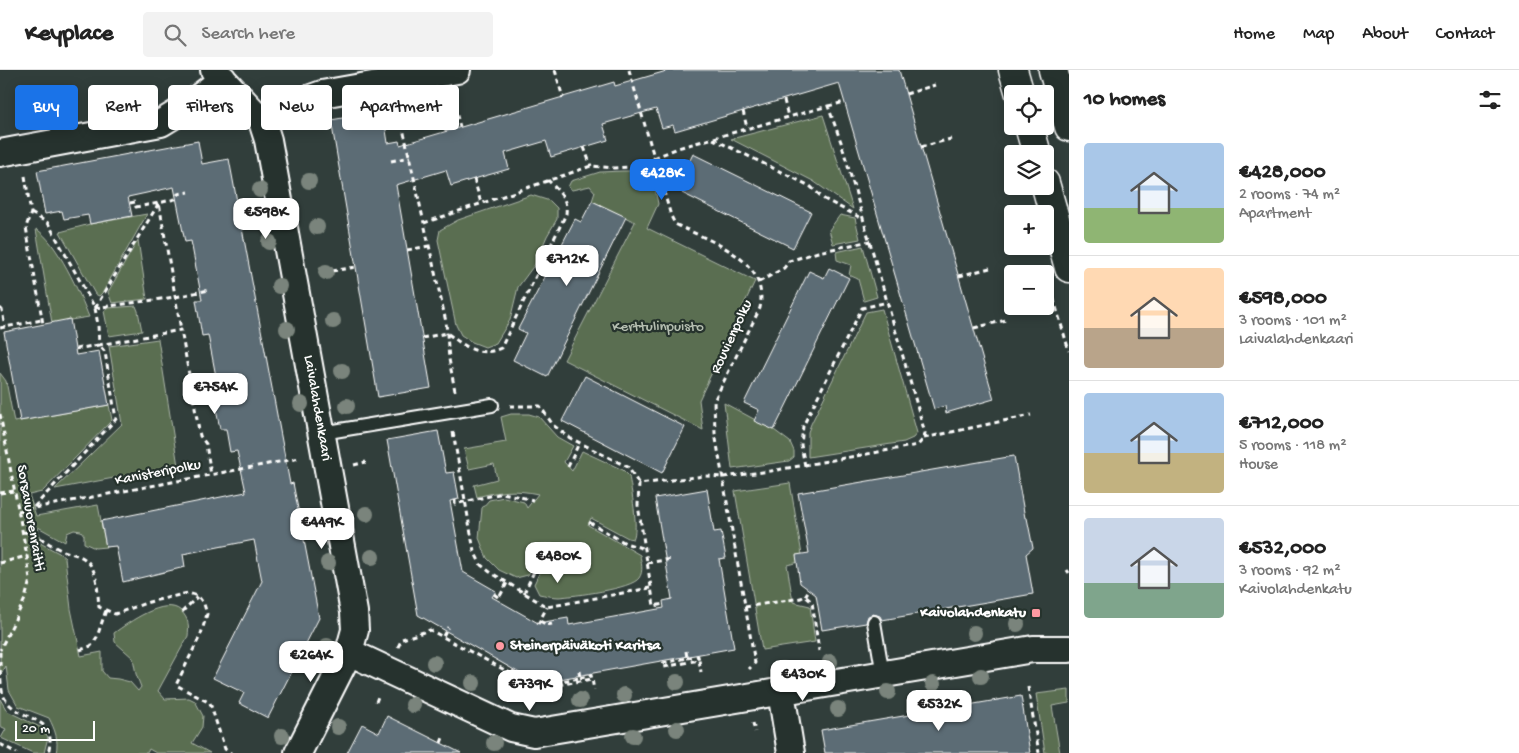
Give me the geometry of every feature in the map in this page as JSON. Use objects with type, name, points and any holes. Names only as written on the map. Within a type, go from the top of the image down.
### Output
[{"type":"main road","points":[[1013,70],[1017,85]]},
{"type":"main road","points":[[1052,70],[1069,127]]},
{"type":"main road","points":[[1047,195],[1059,276]]},
{"type":"street","points":[[332,92],[457,70]]},
{"type":"street","points":[[10,151],[161,123],[184,109],[219,75]]},
{"type":"street","name":"Laivalahdenkaari","points":[[219,75],[261,120]]},
{"type":"street","name":"Laivalahdenkaari","points":[[265,130],[322,434],[356,630],[349,652],[298,753]]},
{"type":"street","points":[[1033,649],[1069,632]]},
{"type":"street","points":[[349,652],[510,728],[534,733],[1033,649],[1069,649]]},
{"type":"street","points":[[780,692],[791,753]]},
{"type":"lane","points":[[322,434],[492,405]]},
{"type":"lane","points":[[874,622],[883,674]]},
{"type":"path","points":[[555,70],[563,98]]},
{"type":"path","name":"Rouvienpolku","points":[[629,70],[671,216],[675,224],[736,254],[749,266],[759,282],[762,296],[760,308],[714,401],[715,434],[755,663]]},
{"type":"path","points":[[393,81],[446,322],[457,403],[452,426],[474,551],[481,565],[547,607],[650,588]]},
{"type":"path","points":[[906,94],[935,85]]},
{"type":"path","points":[[784,100],[788,117]]},
{"type":"path","points":[[424,223],[591,166],[614,168],[645,166],[654,158],[712,138],[845,102]]},
{"type":"path","points":[[639,484],[704,476],[723,477],[805,466],[918,445],[924,438],[925,433],[888,302],[841,142],[828,106]]},
{"type":"path","points":[[743,111],[748,128]]},
{"type":"path","points":[[712,138],[810,186],[824,199],[864,220]]},
{"type":"path","points":[[921,146],[951,138]]},
{"type":"path","points":[[584,147],[591,166]]},
{"type":"path","points":[[10,151],[31,213],[26,227],[43,324]]},
{"type":"path","points":[[391,161],[410,157]]},
{"type":"path","points":[[474,180],[481,204]]},
{"type":"path","points":[[447,333],[463,346],[474,351],[485,353],[493,352],[500,348],[566,214],[565,198],[548,180]]},
{"type":"path","points":[[130,204],[135,202],[136,208],[175,199],[178,194],[189,192]]},
{"type":"path","points":[[95,308],[158,203]]},
{"type":"path","points":[[158,203],[200,436],[206,444],[212,475]]},
{"type":"path","points":[[31,213],[48,224],[95,308],[99,345],[105,352],[116,419],[33,508]]},
{"type":"path","points":[[759,282],[784,268],[789,261],[818,252],[870,241]]},
{"type":"path","points":[[407,250],[428,246]]},
{"type":"path","points":[[332,271],[356,267]]},
{"type":"path","points":[[959,276],[990,268]]},
{"type":"path","points":[[1059,276],[1069,351]]},
{"type":"path","points":[[95,308],[175,297],[210,290]]},
{"type":"path","points":[[805,466],[801,446],[803,426],[862,308],[888,302]]},
{"type":"path","points":[[0,308],[5,327]]},
{"type":"path","points":[[0,328],[42,320]]},
{"type":"path","points":[[974,328],[1006,320]]},
{"type":"path","points":[[76,349],[181,330]]},
{"type":"path","points":[[422,338],[447,333]]},
{"type":"path","points":[[192,389],[227,383]]},
{"type":"path","points":[[492,405],[540,406],[553,424],[570,438],[628,467],[639,484],[638,506],[654,606],[664,604]]},
{"type":"path","name":"Sorsavuorenraitti","points":[[0,414],[30,580],[25,599],[0,651]]},
{"type":"path","points":[[924,438],[1031,415]]},
{"type":"path","points":[[568,467],[579,443]]},
{"type":"path","name":"Kanisteripolku","points":[[18,511],[301,458]]},
{"type":"path","points":[[0,493],[14,491]]},
{"type":"path","points":[[455,500],[455,504],[466,503],[502,494],[533,500]]},
{"type":"path","points":[[589,522],[625,543],[644,549]]},
{"type":"path","points":[[22,532],[32,533],[59,550],[89,562],[96,577],[99,607],[115,614],[149,602],[188,593],[198,596],[204,604],[207,614],[201,634],[176,685],[210,703],[224,749],[231,753]]},
{"type":"path","points":[[524,593],[547,544]]},
{"type":"path","points":[[0,563],[27,556]]},
{"type":"path","points":[[647,563],[672,559]]},
{"type":"path","points":[[494,594],[499,598],[507,583]]},
{"type":"path","points":[[745,607],[801,598],[809,590]]},
{"type":"path","points":[[182,612],[198,596]]},
{"type":"path","points":[[805,596],[812,602],[819,651]]},
{"type":"path","points":[[547,607],[539,622],[547,625],[552,624]]},
{"type":"path","points":[[80,650],[91,646],[97,637],[106,610]]},
{"type":"path","points":[[443,636],[448,627]]},
{"type":"path","points":[[402,639],[430,630],[443,636],[513,672],[504,690]]},
{"type":"path","points":[[0,651],[2,693],[12,708],[37,720],[47,728],[51,742],[48,753]]},
{"type":"path","points":[[686,651],[688,658]]},
{"type":"path","points":[[698,660],[664,667],[663,662],[698,656],[701,672]]},
{"type":"path","points":[[579,670],[580,678]]},
{"type":"path","points":[[592,679],[557,685],[556,682],[591,675],[592,679],[594,690]]},
{"type":"path","points":[[1028,686],[1039,753]]},
{"type":"path","points":[[441,743],[444,735]]},
{"type":"path","points":[[0,744],[17,753]]},
{"type":"green space","points":[[823,115],[853,209],[813,181],[731,139]]},
{"type":"green space","name":"Kerttulinpuisto","points":[[646,171],[653,178],[658,204],[647,228],[755,281],[699,400],[703,430],[564,360],[635,222],[592,201],[595,192],[590,186],[572,190],[568,187],[571,181],[600,172]]},
{"type":"green space","points":[[531,195],[550,201],[557,208],[557,219],[547,236],[535,264],[518,287],[510,320],[496,343],[485,347],[461,335],[456,325],[438,240],[440,230],[458,220]]},
{"type":"green space","points":[[147,214],[103,292],[99,296],[95,294],[60,232],[90,224]]},
{"type":"green space","points":[[840,215],[855,218],[860,239],[833,244],[829,230]]},
{"type":"green space","points":[[36,229],[44,235],[60,256],[89,317],[52,323]]},
{"type":"green space","points":[[138,240],[147,299],[112,303],[108,292]]},
{"type":"green space","points":[[863,246],[877,297],[864,301],[858,279],[849,275],[851,265],[837,260],[836,252]]},
{"type":"green space","points":[[136,306],[142,331],[109,336],[104,311],[108,308]]},
{"type":"green space","points":[[882,309],[917,433],[913,438],[904,442],[808,457],[808,432],[811,424],[866,312]]},
{"type":"green space","points":[[158,339],[178,466],[55,489],[122,424],[109,346]]},
{"type":"green space","points":[[0,373],[6,381],[14,422],[109,405],[112,420],[42,492],[29,495],[36,516],[98,505],[106,547],[95,548],[84,543],[84,535],[81,531],[74,530],[67,533],[65,542],[38,527],[40,543],[65,558],[71,609],[81,656],[102,652],[102,671],[108,678],[130,682],[138,691],[141,687],[133,658],[115,642],[114,633],[137,618],[156,609],[174,607],[184,614],[188,623],[188,636],[158,691],[165,699],[189,698],[195,701],[203,716],[202,727],[192,743],[210,753],[156,753],[149,749],[147,753],[56,753],[56,735],[49,718],[18,706],[9,690],[6,666],[0,676]]},
{"type":"green space","points":[[724,403],[774,430],[790,442],[794,451],[794,457],[789,461],[732,469]]},
{"type":"green space","points":[[511,414],[529,414],[539,417],[557,437],[573,446],[564,462],[572,471],[582,451],[623,470],[629,476],[635,518],[635,534],[633,539],[591,518],[588,525],[640,555],[641,572],[639,578],[634,582],[614,589],[559,597],[551,596],[539,594],[534,584],[553,544],[541,544],[538,558],[528,575],[516,578],[499,570],[487,558],[479,538],[482,508],[489,500],[504,497],[524,502],[527,508],[538,494],[507,491],[477,497],[474,485],[497,479],[494,464],[469,469],[464,449],[506,442],[501,417]]},
{"type":"green space","points":[[790,483],[803,561],[787,565],[793,602],[810,606],[815,642],[762,650],[735,491]]},
{"type":"green space","points":[[1069,690],[1069,703],[1052,706],[1060,753],[1045,753],[1036,694]]},
{"type":"green space","points":[[0,699],[7,711],[42,728],[48,737],[44,753],[33,753],[1,738],[6,729],[0,726]]},
{"type":"building","points":[[670,70],[899,70],[994,399],[946,413],[945,406],[934,409],[839,83],[675,131],[673,125],[662,128],[656,109],[603,124],[608,140],[551,157],[546,141],[505,153],[509,169],[451,186],[446,170],[396,185],[431,388],[378,397],[332,120],[342,118],[342,130],[386,130],[388,143],[399,141],[400,145],[451,130],[459,130],[459,128],[614,82],[615,86]]},
{"type":"building","points":[[198,141],[202,164],[229,159],[290,484],[293,483],[319,618],[268,718],[239,703],[244,693],[213,678],[262,581],[254,540],[183,554],[185,567],[123,582],[116,546],[106,547],[101,521],[246,492],[237,451],[230,452],[226,429],[220,429],[213,393],[219,392],[208,335],[202,336],[196,300],[202,300],[191,241],[185,242],[174,187],[128,197],[132,216],[90,224],[88,215],[64,219],[62,211],[45,214],[37,171]]},
{"type":"building","points":[[693,154],[811,212],[793,248],[682,193],[689,180],[682,176]]},
{"type":"building","points":[[592,201],[626,217],[547,377],[513,360],[526,333],[518,329],[575,219],[581,222]]},
{"type":"building","points":[[829,268],[849,278],[774,430],[754,421],[759,410],[744,403],[809,271],[824,278]]},
{"type":"building","points":[[70,319],[76,355],[99,351],[109,405],[20,421],[4,332]]},
{"type":"building","points":[[585,376],[685,427],[662,473],[562,421]]},
{"type":"building","points":[[438,431],[446,473],[454,472],[459,499],[450,501],[463,572],[496,591],[492,597],[538,623],[568,618],[569,625],[664,608],[663,601],[672,599],[655,498],[707,489],[714,532],[721,531],[726,558],[719,559],[734,648],[537,683],[418,615],[387,440]]},
{"type":"building","points":[[1014,456],[1025,518],[1027,518],[1033,548],[1026,554],[1033,594],[882,620],[880,616],[873,614],[868,616],[866,623],[822,630],[816,595],[800,583],[796,555],[809,553],[798,493]]},
{"type":"building","points":[[1021,696],[1030,753],[825,753],[821,730]]},
{"type":"building","points":[[387,716],[461,753],[347,753],[362,724],[379,733]]},
{"type":"place","name":"Kaivolahdenkatu","points":[[1036,613]]},
{"type":"place","name":"Steinerpäiväkoti Karitsa","points":[[500,646]]}]
